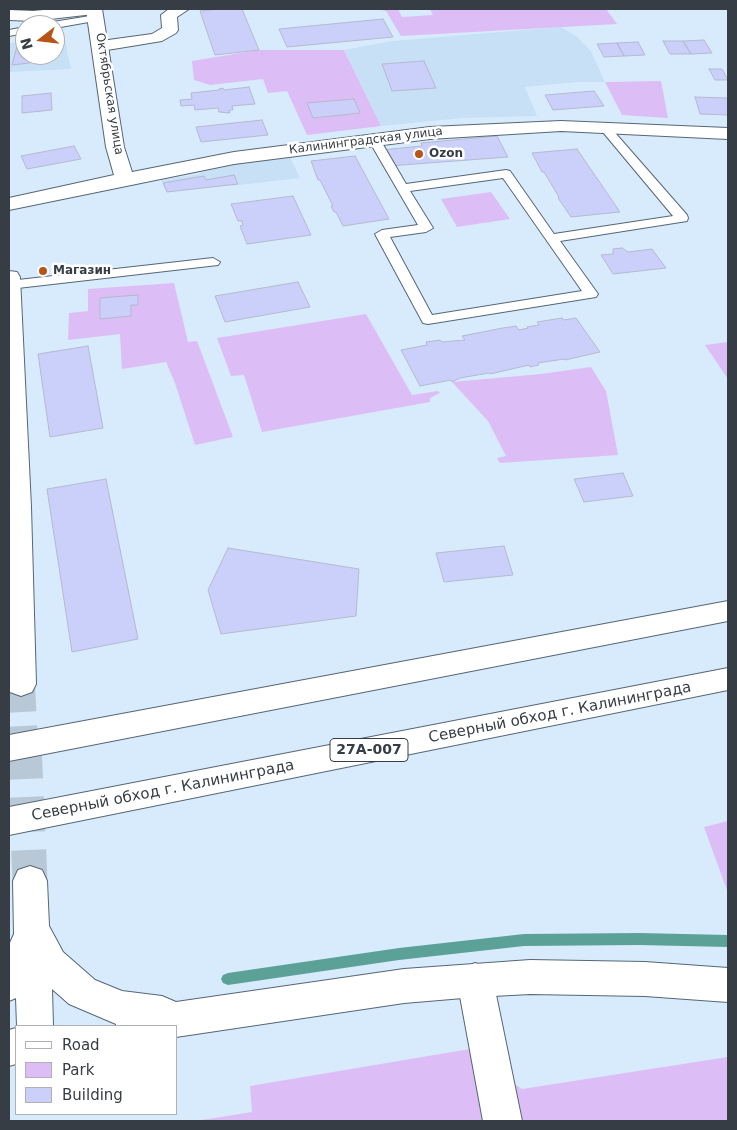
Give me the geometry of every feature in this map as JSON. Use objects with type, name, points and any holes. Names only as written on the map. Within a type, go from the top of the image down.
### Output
[{"type":"main road","points":[[101,46],[156,38],[170,30],[169,15],[180,9]]},
{"type":"main road","points":[[9,15],[33,16],[95,12]]},
{"type":"main road","name":"Октябрьская улица","points":[[95,12],[115,147],[125,178]]},
{"type":"main road","name":"Калининградская улица","points":[[9,204],[125,178],[234,158],[430,133],[561,126],[728,134]]},
{"type":"main road","points":[[9,277],[18,507],[21,684]]},
{"type":"main road","points":[[9,748],[542,648],[728,611]]},
{"type":"main road","name":"Северный обход г. Калининграда","points":[[9,821],[728,679]]},
{"type":"main road","points":[[30,881],[35,1025]]},
{"type":"main road","points":[[9,984],[33,930]]},
{"type":"main road","points":[[33,930],[50,964],[82,992],[121,1008],[191,1017]]},
{"type":"main road","points":[[140,1025],[404,986],[475,980],[530,977],[645,979],[728,985]]},
{"type":"main road","points":[[475,980],[503,1121]]},
{"type":"lane","points":[[65,21],[95,12]]},
{"type":"lane","points":[[551,238],[682,218],[606,129]]},
{"type":"lane","points":[[374,139],[426,228],[382,234],[428,320],[591,294],[506,174],[403,188]]},
{"type":"lane","points":[[9,285],[213,262]]},
{"type":"shaded area","points":[[561,27],[577,37],[591,51],[605,82],[577,82],[525,87],[537,116],[463,118],[381,126],[344,50],[392,41]]},
{"type":"shaded area","points":[[65,40],[71,69],[9,72],[9,43],[15,42],[15,65],[65,65]]},
{"type":"shaded area","points":[[289,155],[300,178],[167,192],[161,180],[200,174],[200,172],[231,165]]},
{"type":"green space","points":[[376,9],[398,9],[402,17],[433,15],[430,9],[606,9],[617,24],[401,36],[386,11]]},
{"type":"green space","points":[[259,50],[344,50],[381,126],[307,135],[287,91],[268,93],[263,79],[210,85],[194,80],[192,61]]},
{"type":"green space","points":[[661,81],[668,118],[622,115],[605,82]]},
{"type":"green space","points":[[491,192],[510,219],[457,227],[441,199]]},
{"type":"green space","points":[[174,283],[188,342],[197,341],[233,437],[195,445],[175,383],[166,362],[122,369],[120,334],[68,340],[69,313],[88,311],[88,289]]},
{"type":"green space","points":[[366,314],[412,395],[438,391],[440,393],[430,398],[430,402],[262,432],[244,375],[231,376],[217,338]]},
{"type":"green space","points":[[728,342],[728,379],[705,345]]},
{"type":"green space","points":[[591,367],[606,391],[618,455],[500,463],[497,458],[506,456],[488,421],[452,382],[541,374]]},
{"type":"green space","points":[[728,821],[728,893],[704,827]]},
{"type":"green space","points":[[470,1049],[474,1067],[484,1065],[522,1089],[728,1057],[728,1121],[196,1121],[252,1112],[250,1086]]},
{"type":"building","points":[[242,9],[259,50],[215,55],[200,11]]},
{"type":"building","points":[[383,19],[393,37],[287,47],[279,29]]},
{"type":"building","points":[[704,40],[712,53],[691,54],[683,41]]},
{"type":"building","points":[[663,41],[683,41],[691,54],[670,54]]},
{"type":"building","points":[[638,42],[645,55],[624,56],[617,43]]},
{"type":"building","points":[[617,43],[624,56],[604,57],[597,44]]},
{"type":"building","points":[[15,54],[15,65],[12,65]]},
{"type":"building","points":[[424,61],[436,88],[392,91],[382,64]]},
{"type":"building","points":[[709,69],[722,69],[728,80],[715,80]]},
{"type":"building","points":[[249,87],[255,104],[232,106],[233,110],[229,110],[230,113],[219,112],[218,108],[195,110],[194,105],[181,106],[180,100],[192,99],[191,93],[223,88],[224,90]]},
{"type":"building","points":[[594,91],[604,106],[553,110],[545,95]]},
{"type":"building","points":[[51,93],[52,110],[22,113],[22,96]]},
{"type":"building","points":[[695,97],[728,98],[728,115],[700,114]]},
{"type":"building","points":[[354,99],[360,113],[313,118],[307,103]]},
{"type":"building","points":[[262,120],[268,135],[201,142],[196,127]]},
{"type":"building","points":[[497,136],[508,157],[389,166],[381,150],[422,146],[421,143]]},
{"type":"building","points":[[74,146],[81,159],[27,169],[21,156]]},
{"type":"building","points":[[577,149],[620,212],[571,217],[532,153]]},
{"type":"building","points":[[355,156],[389,219],[343,226],[336,212],[334,212],[331,206],[333,206],[320,180],[318,180],[311,161]]},
{"type":"building","points":[[234,175],[238,184],[167,192],[163,183],[204,176],[206,180]]},
{"type":"building","points":[[293,196],[311,235],[247,244],[240,226],[243,225],[242,221],[238,221],[231,204]]},
{"type":"building","points":[[622,248],[628,252],[652,249],[666,268],[613,274],[601,255],[613,254],[613,249]]},
{"type":"building","points":[[298,282],[310,307],[225,322],[215,296]]},
{"type":"building","points":[[138,295],[138,305],[131,305],[131,316],[100,319],[100,298]]},
{"type":"building","points":[[562,318],[564,320],[576,318],[600,352],[565,360],[538,363],[539,365],[530,367],[529,365],[490,374],[460,378],[452,382],[451,380],[420,386],[401,350],[427,345],[426,342],[465,340],[462,336],[503,328],[516,326],[519,330],[539,325],[537,322]]},
{"type":"building","points":[[88,346],[103,428],[50,437],[38,354]]},
{"type":"building","points":[[623,473],[633,496],[584,502],[574,479]]},
{"type":"building","points":[[106,479],[138,639],[72,652],[47,489]]},
{"type":"building","points":[[504,546],[513,575],[444,582],[436,553]]},
{"type":"building","points":[[228,548],[359,569],[356,616],[221,634],[208,590]]},
{"type":"waterway","points":[[228,979],[399,954],[524,940],[639,939],[728,941]]},
{"type":"tunnel","points":[[21,684],[24,745]]},
{"type":"tunnel","points":[[24,744],[30,881]]},
{"type":"place","name":"Ozon","points":[[419,154]]},
{"type":"place","name":"Магазин","points":[[43,271]]}]
